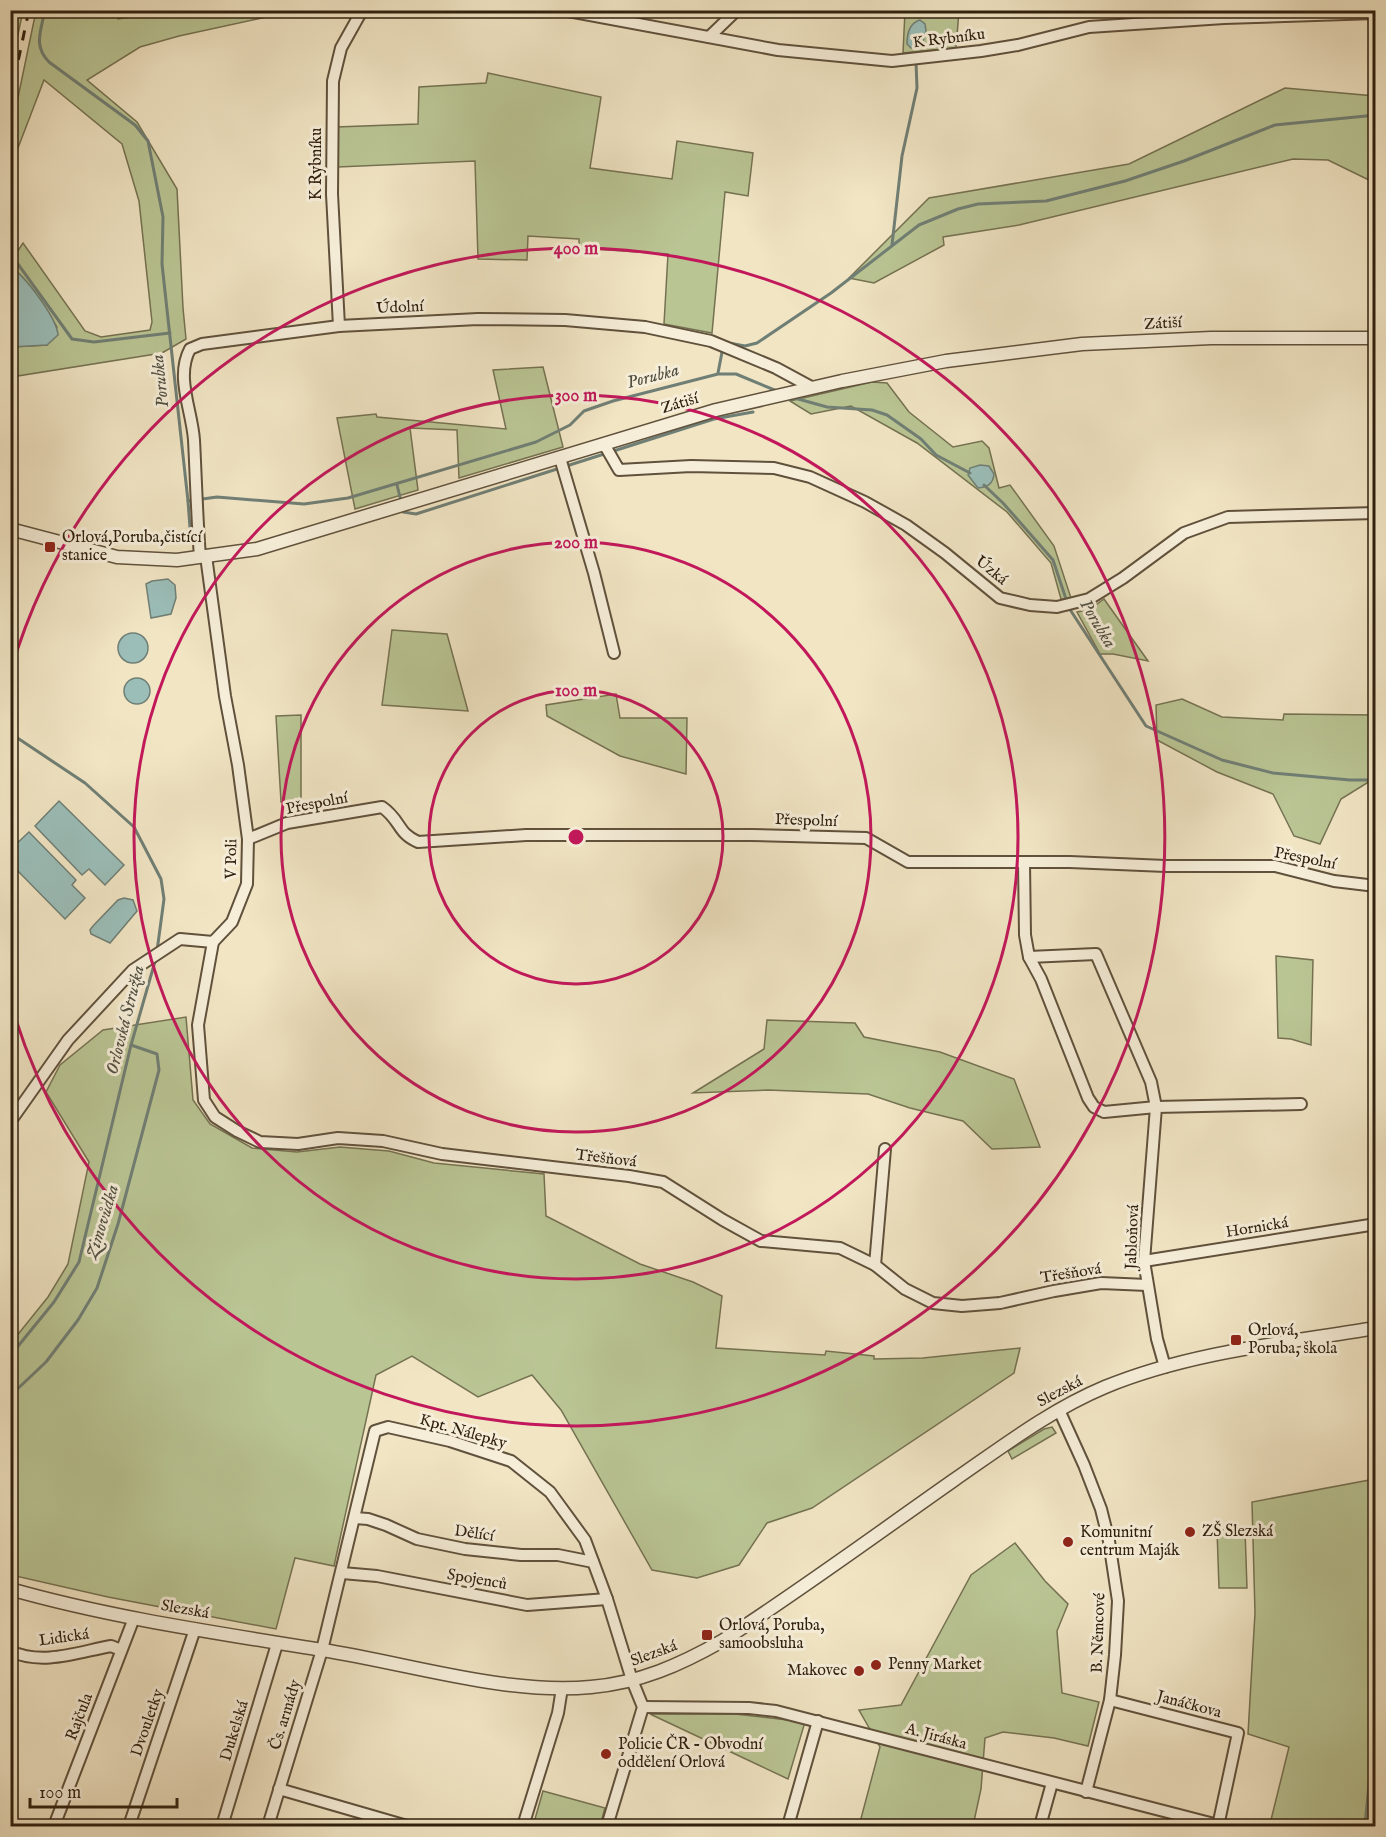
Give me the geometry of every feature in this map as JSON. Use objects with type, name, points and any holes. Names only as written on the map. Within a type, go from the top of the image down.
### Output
[{"type":"street","name":"K Rybníku","points":[[339,326],[332,194],[333,81],[341,48],[360,14],[366,10]]},
{"type":"street","name":"K Rybníku","points":[[563,10],[778,50],[892,61],[1018,45],[1089,27],[1224,18],[1376,13]]},
{"type":"street","points":[[709,37],[738,10]]},
{"type":"street","name":"Údolní","points":[[203,556],[194,437],[184,380],[184,360],[190,349],[202,344],[339,326],[478,319],[565,320],[645,327],[711,341],[776,368],[813,388]]},
{"type":"street","name":"Zátiší","points":[[10,529],[117,558],[177,560],[257,549],[716,410],[946,361],[1082,344],[1211,338],[1376,338]]},
{"type":"street","name":"Úzká","points":[[604,444],[619,470],[691,466],[774,468],[810,477],[865,502],[906,525],[945,553],[1000,598],[1030,605],[1057,607],[1089,599],[1123,579],[1184,534],[1228,518],[1376,513]]},
{"type":"street","points":[[560,458],[594,573],[614,653]]},
{"type":"street","name":"V Poli","points":[[203,556],[248,839],[248,884],[232,922],[213,942]]},
{"type":"street","name":"Přespolní","points":[[248,839],[287,823],[382,807],[393,815],[405,837],[418,842],[537,835],[740,835],[866,838],[908,862],[1275,866],[1334,881],[1376,886]]},
{"type":"street","points":[[1024,863],[1025,935],[1029,957],[1041,980],[1088,1098],[1094,1107],[1104,1112],[1156,1107],[1301,1104]]},
{"type":"street","points":[[10,1122],[68,1040],[133,970],[180,939],[213,942]]},
{"type":"street","name":"Třešňová","points":[[213,942],[198,1025],[204,1100],[215,1117],[260,1142],[298,1144],[338,1138],[383,1141],[446,1154],[663,1182],[761,1241],[840,1248],[874,1265],[905,1289],[933,1303],[962,1306],[1000,1303],[1101,1283],[1147,1285]]},
{"type":"street","name":"Jabloňová","points":[[1029,957],[1096,954],[1151,1082],[1156,1107],[1144,1261],[1157,1339],[1165,1366]]},
{"type":"street","points":[[874,1265],[885,1149]]},
{"type":"street","name":"Hornická","points":[[1144,1261],[1376,1224]]},
{"type":"street","name":"Slezská","points":[[10,1588],[134,1618],[505,1684],[562,1688],[608,1685],[670,1668],[722,1641],[991,1454],[1059,1410],[1104,1388],[1165,1366],[1376,1328]]},
{"type":"street","name":"B. Němcové","points":[[1059,1410],[1101,1509],[1109,1541],[1118,1601],[1116,1655],[1110,1700],[1086,1792]]},
{"type":"street","name":"Kpt. Nálepky","points":[[322,1650],[375,1431],[388,1427],[450,1441],[511,1461],[550,1492],[585,1540],[643,1707]]},
{"type":"street","name":"Dělící","points":[[355,1518],[368,1519],[386,1525],[417,1539],[465,1549],[521,1555],[558,1555],[593,1562]]},
{"type":"street","name":"Spojenců","points":[[342,1573],[378,1576],[527,1605],[607,1599]]},
{"type":"street","name":"Rajčula","points":[[54,1827],[134,1618]]},
{"type":"street","name":"Dvouletky","points":[[129,1827],[195,1629]]},
{"type":"street","name":"Dukelská","points":[[222,1827],[277,1644]]},
{"type":"street","name":"Lidická","points":[[10,1651],[21,1656],[40,1659],[111,1646],[121,1650]]},
{"type":"street","name":"Čs. armády","points":[[268,1827],[322,1650]]},
{"type":"street","points":[[523,1827],[558,1713],[562,1688]]},
{"type":"street","name":"Janáčkova","points":[[1110,1700],[1238,1734],[1218,1826]]},
{"type":"street","points":[[608,1827],[643,1707]]},
{"type":"street","name":"A. Jiráska","points":[[643,1707],[749,1708],[776,1712],[1218,1826]]},
{"type":"street","points":[[788,1827],[818,1721]]},
{"type":"street","points":[[1040,1827],[1052,1783]]},
{"type":"street","points":[[279,1789],[407,1827]]},
{"type":"green space","points":[[10,11],[23,11],[11,67]]},
{"type":"green space","points":[[36,11],[117,11],[118,19],[174,11],[294,11],[179,36],[140,47],[87,80],[137,122],[177,189],[186,339],[162,353],[11,377],[11,347],[47,345],[57,327],[37,296],[11,267],[11,261],[23,243],[85,331],[101,337],[150,330],[152,322],[139,201],[122,144],[44,80],[18,148],[12,150],[11,154],[11,131]]},
{"type":"green space","points":[[905,11],[959,11],[956,48],[903,53]]},
{"type":"green space","points":[[488,73],[601,97],[590,168],[672,179],[677,141],[753,153],[748,196],[725,192],[712,333],[664,324],[668,254],[579,248],[579,239],[528,236],[527,260],[478,259],[475,161],[338,167],[336,127],[418,124],[419,87],[486,83]]},
{"type":"green space","points":[[1285,88],[1375,96],[1375,183],[1328,160],[1293,159],[1019,225],[943,237],[944,245],[874,283],[849,278],[929,198],[1129,164]]},
{"type":"green space","points":[[543,367],[563,447],[459,478],[457,430],[410,428],[418,490],[355,509],[337,418],[376,414],[377,417],[506,429],[493,370]]},
{"type":"green space","points":[[872,382],[887,383],[909,412],[953,447],[982,441],[989,448],[999,488],[1010,485],[1054,546],[1071,598],[1061,599],[1051,563],[1007,512],[917,443],[851,406],[811,414],[790,401]]},
{"type":"green space","points":[[1104,599],[1148,661],[1113,654],[1100,654],[1077,612],[1090,609]]},
{"type":"green space","points":[[392,630],[447,634],[468,711],[382,705]]},
{"type":"green space","points":[[616,694],[620,718],[687,718],[686,774],[620,756],[547,716],[546,705]]},
{"type":"green space","points":[[1182,699],[1222,717],[1283,720],[1284,714],[1375,715],[1375,778],[1341,799],[1320,844],[1294,836],[1273,794],[1217,772],[1157,740],[1156,705]]},
{"type":"green space","points":[[301,715],[301,802],[281,802],[276,716]]},
{"type":"green space","points":[[1276,956],[1313,960],[1311,1045],[1278,1038]]},
{"type":"green space","points":[[186,1017],[193,1100],[210,1124],[252,1148],[297,1152],[340,1147],[389,1151],[434,1163],[544,1174],[546,1216],[640,1264],[693,1282],[722,1296],[716,1348],[825,1355],[826,1351],[874,1356],[874,1359],[923,1358],[1020,1348],[1014,1373],[812,1508],[767,1523],[739,1565],[697,1578],[652,1570],[561,1410],[532,1375],[478,1397],[412,1356],[376,1375],[334,1566],[295,1558],[276,1629],[108,1597],[11,1575],[11,1343],[48,1297],[68,1264],[89,1162],[46,1092],[60,1065],[103,1030]]},
{"type":"green space","points":[[767,1020],[855,1023],[864,1037],[940,1052],[1014,1079],[1040,1147],[992,1149],[963,1121],[910,1108],[868,1094],[768,1090],[693,1093],[764,1049]]},
{"type":"green space","points":[[1052,1427],[1056,1433],[1012,1459],[1008,1451],[1044,1429]]},
{"type":"green space","points":[[1375,1479],[1374,1826],[1271,1826],[1289,1747],[1248,1734],[1255,1613],[1252,1502]]},
{"type":"green space","points":[[1245,1529],[1247,1588],[1219,1588],[1217,1530]]},
{"type":"green space","points":[[1015,1543],[1045,1581],[1068,1604],[1057,1631],[1062,1693],[1099,1702],[1088,1746],[1054,1738],[1003,1732],[985,1738],[981,1789],[973,1826],[859,1826],[880,1747],[859,1710],[901,1705],[971,1575]]},
{"type":"green space","points":[[650,1714],[735,1714],[805,1722],[788,1779]]},
{"type":"green space","points":[[543,1791],[605,1808],[600,1826],[533,1826]]},
{"type":"water","points":[[920,20],[925,24],[926,31],[922,45],[911,48],[907,44],[908,33],[911,26]]},
{"type":"water","points":[[11,267],[32,288],[52,318],[58,335],[47,345],[11,347]]},
{"type":"water","points":[[980,465],[989,466],[994,474],[989,484],[978,488],[968,475],[970,468]]},
{"type":"water","points":[[168,579],[175,585],[176,598],[171,614],[151,618],[146,584]]},
{"type":"water","points":[[133,633],[143,638],[148,648],[143,658],[133,663],[123,658],[118,648],[123,638]]},
{"type":"water","points":[[137,678],[146,682],[150,691],[146,700],[137,704],[128,700],[124,691],[128,682]]},
{"type":"water","points":[[59,801],[124,865],[105,885],[89,869],[82,875],[35,826]]},
{"type":"water","points":[[29,832],[76,880],[72,885],[85,898],[65,919],[11,864],[11,849]]},
{"type":"water","points":[[124,898],[133,900],[137,911],[110,943],[91,934],[90,930],[93,926],[118,900]]},
{"type":"waterway","name":"Porubka","points":[[45,10],[40,31],[40,44],[44,56],[135,125],[148,141],[163,217],[162,264],[188,501],[217,497],[304,504],[348,498],[536,442],[570,425],[584,411],[613,401],[718,374],[736,374],[777,391]]},
{"type":"waterway","points":[[892,245],[902,156],[917,88],[916,62]]},
{"type":"waterway","points":[[729,343],[745,346],[757,343],[831,293],[919,225],[958,209],[978,204],[1046,201],[1125,181],[1184,161],[1275,125],[1376,115]]},
{"type":"waterway","points":[[10,253],[72,339],[94,342],[170,333]]},
{"type":"waterway","points":[[718,373],[723,347]]},
{"type":"waterway","name":"Porubka","points":[[791,397],[827,407],[872,410],[887,415],[921,439],[936,455],[970,473]]},
{"type":"waterway","points":[[402,507],[403,512],[416,514],[714,419],[753,412]]},
{"type":"waterway","points":[[397,485],[401,501]]},
{"type":"waterway","name":"Porubka","points":[[984,485],[1053,560],[1069,608],[1146,726],[1222,760],[1273,773],[1376,780]]},
{"type":"waterway","points":[[188,501],[191,541]]},
{"type":"waterway","name":"Orlovská Stružka","points":[[10,732],[85,783],[134,827],[161,879],[164,899],[157,951]]},
{"type":"waterway","name":"Orlovská Stružka","points":[[10,1356],[54,1302],[79,1262],[131,1045],[156,958]]},
{"type":"waterway","name":"Zimovůdka","points":[[10,1396],[46,1362],[78,1320],[97,1288],[118,1224],[159,1070],[157,1054],[131,1045]]},
{"type":"waterway","points":[[10,1549],[10,1557]]},
{"type":"waterway","points":[[1365,1826],[1376,1745]]},
{"type":"railway","points":[[10,99],[29,10]]},
{"type":"place","name":"Orlová,Poruba,čistící stanice","points":[[50,547]]},
{"type":"place","name":"Orlová, Poruba, škola","points":[[1236,1340]]},
{"type":"place","name":"ZŠ Slezská","points":[[1190,1532]]},
{"type":"place","name":"Komunitní centrum Maják","points":[[1068,1542]]},
{"type":"place","name":"Orlová, Poruba, samoobsluha","points":[[707,1635]]},
{"type":"place","name":"Penny Market","points":[[876,1665]]},
{"type":"place","name":"Makovec","points":[[859,1671]]},
{"type":"place","name":"Policie ČR - Obvodní oddělení Orlová","points":[[606,1754]]}]
